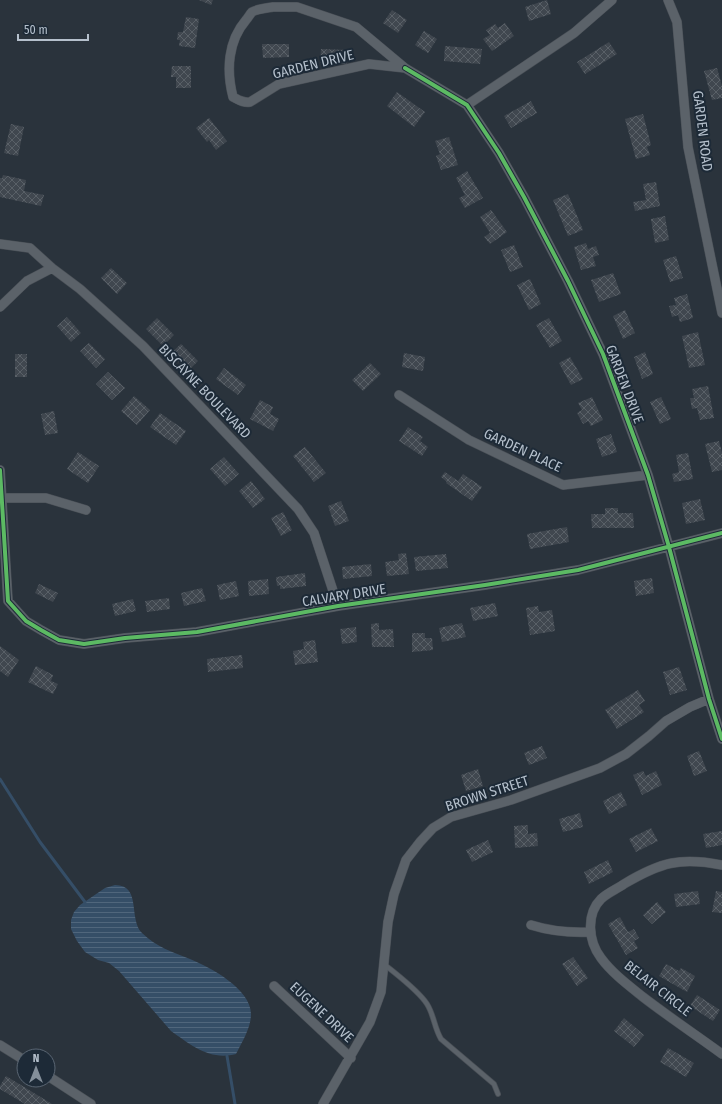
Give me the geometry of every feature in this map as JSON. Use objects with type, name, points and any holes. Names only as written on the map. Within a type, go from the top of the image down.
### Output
[{"type":"street","points":[[467,105],[574,33],[612,0]]},
{"type":"street","name":"GARDEN ROAD","points":[[668,0],[677,22],[688,147],[722,313]]},
{"type":"street","name":"GARDEN DRIVE","points":[[405,68],[369,64],[279,84],[250,102],[244,103],[232,97],[229,73],[231,49],[239,27],[252,12],[273,7],[297,7],[356,27],[405,68],[467,105],[499,153],[524,196],[568,280],[603,354],[648,475],[669,547],[709,699],[722,739]]},
{"type":"street","name":"BISCAYNE BOULEVARD","points":[[0,244],[30,248],[52,268],[80,289],[142,346],[298,509],[314,533],[338,606]]},
{"type":"street","points":[[0,307],[27,281],[52,268]]},
{"type":"street","name":"GARDEN PLACE","points":[[399,395],[468,440],[563,485],[648,475]]},
{"type":"street","name":"CALVARY DRIVE","points":[[0,470],[8,601],[26,620],[59,640],[84,644],[125,638],[197,632],[338,606],[578,570],[669,547]]},
{"type":"street","points":[[2,498],[46,498],[86,510]]},
{"type":"street","points":[[669,547],[722,533]]},
{"type":"street","name":"BROWN STREET","points":[[323,1104],[351,1058],[370,1022],[381,992],[388,922],[394,894],[406,860],[433,828],[451,817],[511,800],[600,768],[626,754],[666,721],[690,706],[709,699]]},
{"type":"street","name":"BELAIR CIRCLE","points":[[722,865],[690,861],[674,862],[640,875],[601,899],[594,910],[590,926],[593,943],[600,957],[623,981],[658,1009],[722,1054]]},
{"type":"street","points":[[531,925],[546,930],[578,933],[591,932]]},
{"type":"street","name":"EUGENE DRIVE","points":[[274,986],[351,1058]]},
{"type":"street","points":[[0,1045],[16,1055]]},
{"type":"street","points":[[56,1081],[91,1104]]},
{"type":"lane","points":[[384,964],[416,991],[427,1004],[436,1030],[441,1039],[494,1084],[498,1094]]},
{"type":"water","points":[[115,885],[123,886],[129,891],[132,896],[138,927],[147,938],[165,949],[208,967],[228,980],[244,996],[249,1005],[251,1019],[246,1035],[236,1054],[227,1056],[209,1053],[194,1046],[171,1031],[119,971],[109,963],[98,960],[85,952],[77,941],[71,929],[71,920],[74,912],[80,905],[105,888]]},
{"type":"building","points":[[199,0],[213,0],[211,5]]},
{"type":"building","points":[[547,0],[551,14],[529,21],[525,7]]},
{"type":"building","points":[[392,10],[407,20],[398,33],[383,23]]},
{"type":"building","points":[[186,17],[199,19],[195,48],[179,46],[180,40],[177,40],[178,32],[183,32]]},
{"type":"building","points":[[505,23],[514,36],[492,51],[483,39],[490,35],[486,30],[495,24],[498,28]]},
{"type":"building","points":[[424,31],[437,39],[428,53],[415,45]]},
{"type":"building","points":[[609,42],[617,54],[585,74],[577,62]]},
{"type":"building","points":[[262,44],[289,44],[289,57],[263,58]]},
{"type":"building","points":[[445,46],[482,49],[480,64],[444,61]]},
{"type":"building","points":[[321,49],[347,50],[347,64],[320,63]]},
{"type":"building","points":[[172,66],[191,66],[191,88],[176,88],[176,77],[171,77]]},
{"type":"building","points":[[717,68],[722,86],[722,98],[712,100],[704,71]]},
{"type":"building","points":[[397,92],[425,112],[414,127],[387,106]]},
{"type":"building","points":[[531,101],[537,113],[511,128],[504,116]]},
{"type":"building","points":[[643,114],[651,145],[647,147],[650,155],[636,159],[625,119]]},
{"type":"building","points":[[209,118],[227,141],[216,150],[209,140],[207,142],[196,128]]},
{"type":"building","points":[[11,124],[24,127],[18,156],[4,153]]},
{"type":"building","points":[[449,137],[458,165],[441,170],[436,156],[440,154],[435,141]]},
{"type":"building","points":[[467,171],[483,198],[465,208],[459,198],[465,195],[456,178]]},
{"type":"building","points":[[3,175],[26,180],[24,191],[44,195],[41,206],[0,197],[0,178],[2,178]]},
{"type":"building","points":[[656,182],[660,206],[635,211],[633,202],[646,200],[643,184]]},
{"type":"building","points":[[568,194],[583,230],[568,236],[553,200]]},
{"type":"building","points":[[491,210],[507,232],[490,244],[484,237],[490,233],[480,217]]},
{"type":"building","points":[[665,216],[669,240],[655,243],[651,219]]},
{"type":"building","points":[[586,243],[588,249],[596,246],[599,255],[593,257],[596,266],[581,270],[574,247]]},
{"type":"building","points":[[514,245],[523,267],[510,272],[501,250]]},
{"type":"building","points":[[676,256],[683,278],[670,282],[663,260]]},
{"type":"building","points":[[111,268],[127,283],[117,294],[101,278]]},
{"type":"building","points":[[613,273],[621,294],[599,302],[591,280]]},
{"type":"building","points":[[530,279],[541,304],[529,310],[517,285]]},
{"type":"building","points":[[687,294],[693,318],[680,322],[678,315],[672,317],[669,306],[676,305],[674,298]]},
{"type":"building","points":[[625,310],[635,333],[623,339],[613,316]]},
{"type":"building","points":[[67,317],[81,333],[71,342],[57,326]]},
{"type":"building","points":[[157,318],[174,335],[163,346],[146,329]]},
{"type":"building","points":[[549,318],[562,341],[550,348],[536,325]]},
{"type":"building","points":[[698,332],[705,365],[689,368],[682,336]]},
{"type":"building","points":[[89,343],[105,359],[96,368],[80,351]]},
{"type":"building","points":[[181,344],[198,361],[188,371],[170,354]]},
{"type":"building","points":[[645,352],[653,374],[642,379],[634,357]]},
{"type":"building","points":[[404,353],[425,357],[423,371],[402,367]]},
{"type":"building","points":[[15,354],[27,354],[27,377],[15,377]]},
{"type":"building","points":[[570,357],[583,379],[571,385],[559,363]]},
{"type":"building","points":[[370,363],[381,374],[363,391],[352,380]]},
{"type":"building","points":[[224,368],[246,385],[238,395],[216,379]]},
{"type":"building","points":[[108,372],[125,388],[112,400],[96,384]]},
{"type":"building","points":[[708,386],[714,418],[700,420],[697,408],[692,409],[690,398],[694,398],[692,389]]},
{"type":"building","points":[[134,396],[150,410],[137,425],[121,411]]},
{"type":"building","points":[[592,397],[603,420],[591,426],[588,421],[583,424],[577,413],[582,410],[578,403]]},
{"type":"building","points":[[661,397],[671,419],[660,424],[650,402]]},
{"type":"building","points":[[260,400],[273,407],[270,414],[279,419],[273,431],[250,419]]},
{"type":"building","points":[[54,411],[58,433],[45,435],[41,414]]},
{"type":"building","points":[[160,413],[186,431],[176,445],[150,427]]},
{"type":"building","points":[[408,427],[423,437],[420,441],[428,447],[422,456],[399,441]]},
{"type":"building","points":[[611,434],[617,452],[602,457],[596,439]]},
{"type":"building","points":[[719,441],[722,453],[722,470],[712,472],[705,444]]},
{"type":"building","points":[[305,447],[326,473],[314,482],[293,456]]},
{"type":"building","points":[[78,452],[99,466],[88,483],[67,469]]},
{"type":"building","points":[[688,453],[693,479],[674,482],[672,474],[679,472],[676,455]]},
{"type":"building","points":[[224,457],[239,474],[225,486],[210,469]]},
{"type":"building","points":[[445,472],[458,481],[463,474],[482,487],[472,501],[446,483],[447,482],[441,477]]},
{"type":"building","points":[[251,481],[265,499],[253,508],[239,491]]},
{"type":"building","points":[[700,499],[705,520],[686,524],[682,503]]},
{"type":"building","points":[[341,501],[349,521],[335,526],[328,506]]},
{"type":"building","points":[[605,508],[618,508],[618,513],[633,513],[634,528],[592,528],[591,514],[605,514]]},
{"type":"building","points":[[283,512],[292,530],[281,536],[271,518]]},
{"type":"building","points":[[567,527],[569,542],[530,549],[527,534]]},
{"type":"building","points":[[406,553],[409,574],[387,576],[385,562],[399,560],[398,554]]},
{"type":"building","points":[[446,554],[448,568],[416,571],[414,557]]},
{"type":"building","points":[[371,564],[372,576],[343,579],[342,567]]},
{"type":"building","points":[[305,573],[306,586],[280,589],[280,585],[277,586],[276,577]]},
{"type":"building","points":[[652,578],[654,593],[636,596],[634,581]]},
{"type":"building","points":[[268,579],[269,594],[249,596],[248,581]]},
{"type":"building","points":[[236,581],[239,596],[220,600],[217,585]]},
{"type":"building","points":[[39,584],[58,593],[53,602],[35,593]]},
{"type":"building","points":[[202,588],[206,601],[184,606],[181,593]]},
{"type":"building","points":[[169,598],[170,609],[147,612],[145,601]]},
{"type":"building","points":[[133,599],[136,611],[115,616],[112,604]]},
{"type":"building","points":[[495,603],[498,616],[473,621],[470,608]]},
{"type":"building","points":[[538,606],[539,612],[552,610],[555,631],[530,635],[526,608]]},
{"type":"building","points":[[379,623],[379,630],[393,629],[394,647],[372,647],[371,624]]},
{"type":"building","points":[[462,623],[466,637],[442,642],[439,628]]},
{"type":"building","points":[[356,627],[357,642],[342,644],[340,629]]},
{"type":"building","points":[[412,633],[425,633],[425,638],[432,638],[433,650],[412,652]]},
{"type":"building","points":[[315,640],[318,662],[295,665],[293,651],[304,649],[303,642]]},
{"type":"building","points":[[0,646],[19,660],[8,677],[0,671]]},
{"type":"building","points":[[242,655],[243,668],[208,672],[207,659]]},
{"type":"building","points":[[36,666],[53,675],[51,681],[58,684],[53,694],[28,682]]},
{"type":"building","points":[[679,667],[687,690],[670,695],[663,672]]},
{"type":"building","points":[[638,690],[645,701],[639,705],[644,712],[617,729],[605,710]]},
{"type":"building","points":[[542,746],[547,758],[529,765],[524,753]]},
{"type":"building","points":[[699,751],[707,771],[694,776],[687,756]]},
{"type":"building","points":[[478,769],[483,786],[466,791],[461,775]]},
{"type":"building","points":[[643,771],[646,776],[656,771],[662,785],[642,795],[633,775]]},
{"type":"building","points":[[621,792],[627,805],[609,814],[603,801]]},
{"type":"building","points":[[580,813],[583,827],[563,832],[559,819]]},
{"type":"building","points":[[528,825],[528,834],[537,833],[538,846],[515,848],[514,826]]},
{"type":"building","points":[[651,828],[658,841],[636,852],[629,839]]},
{"type":"building","points":[[722,831],[722,845],[706,848],[703,834]]},
{"type":"building","points":[[488,840],[493,852],[472,862],[466,850]]},
{"type":"building","points":[[608,860],[613,872],[589,884],[584,872]]},
{"type":"building","points":[[698,891],[700,904],[676,907],[674,894]]},
{"type":"building","points":[[716,891],[722,892],[722,913],[712,912]]},
{"type":"building","points":[[657,902],[666,912],[652,924],[643,915]]},
{"type":"building","points":[[620,917],[628,932],[634,929],[639,938],[634,941],[638,948],[626,955],[608,924]]},
{"type":"building","points":[[573,957],[588,978],[577,986],[562,964]]},
{"type":"building","points":[[666,964],[679,971],[681,968],[695,976],[687,992],[659,976]]},
{"type":"building","points":[[697,995],[720,1010],[713,1021],[690,1006]]},
{"type":"building","points":[[624,1018],[644,1035],[634,1047],[614,1031]]},
{"type":"building","points":[[668,1048],[694,1063],[686,1077],[660,1062]]},
{"type":"building","points":[[6,1076],[16,1082],[16,1088],[26,1088],[52,1104],[25,1104],[0,1089],[0,1086]]},
{"type":"waterway","points":[[0,779],[40,842],[85,902]]},
{"type":"waterway","points":[[227,1056],[235,1104]]},
{"type":"cycle path","points":[[405,68],[467,105],[499,153],[524,197],[568,281],[603,354],[648,475],[669,547],[709,699],[722,739]]},
{"type":"cycle path","points":[[0,470],[8,601],[26,621],[41,630],[59,640],[84,644],[125,638],[197,632],[338,606],[578,570],[722,533]]}]
